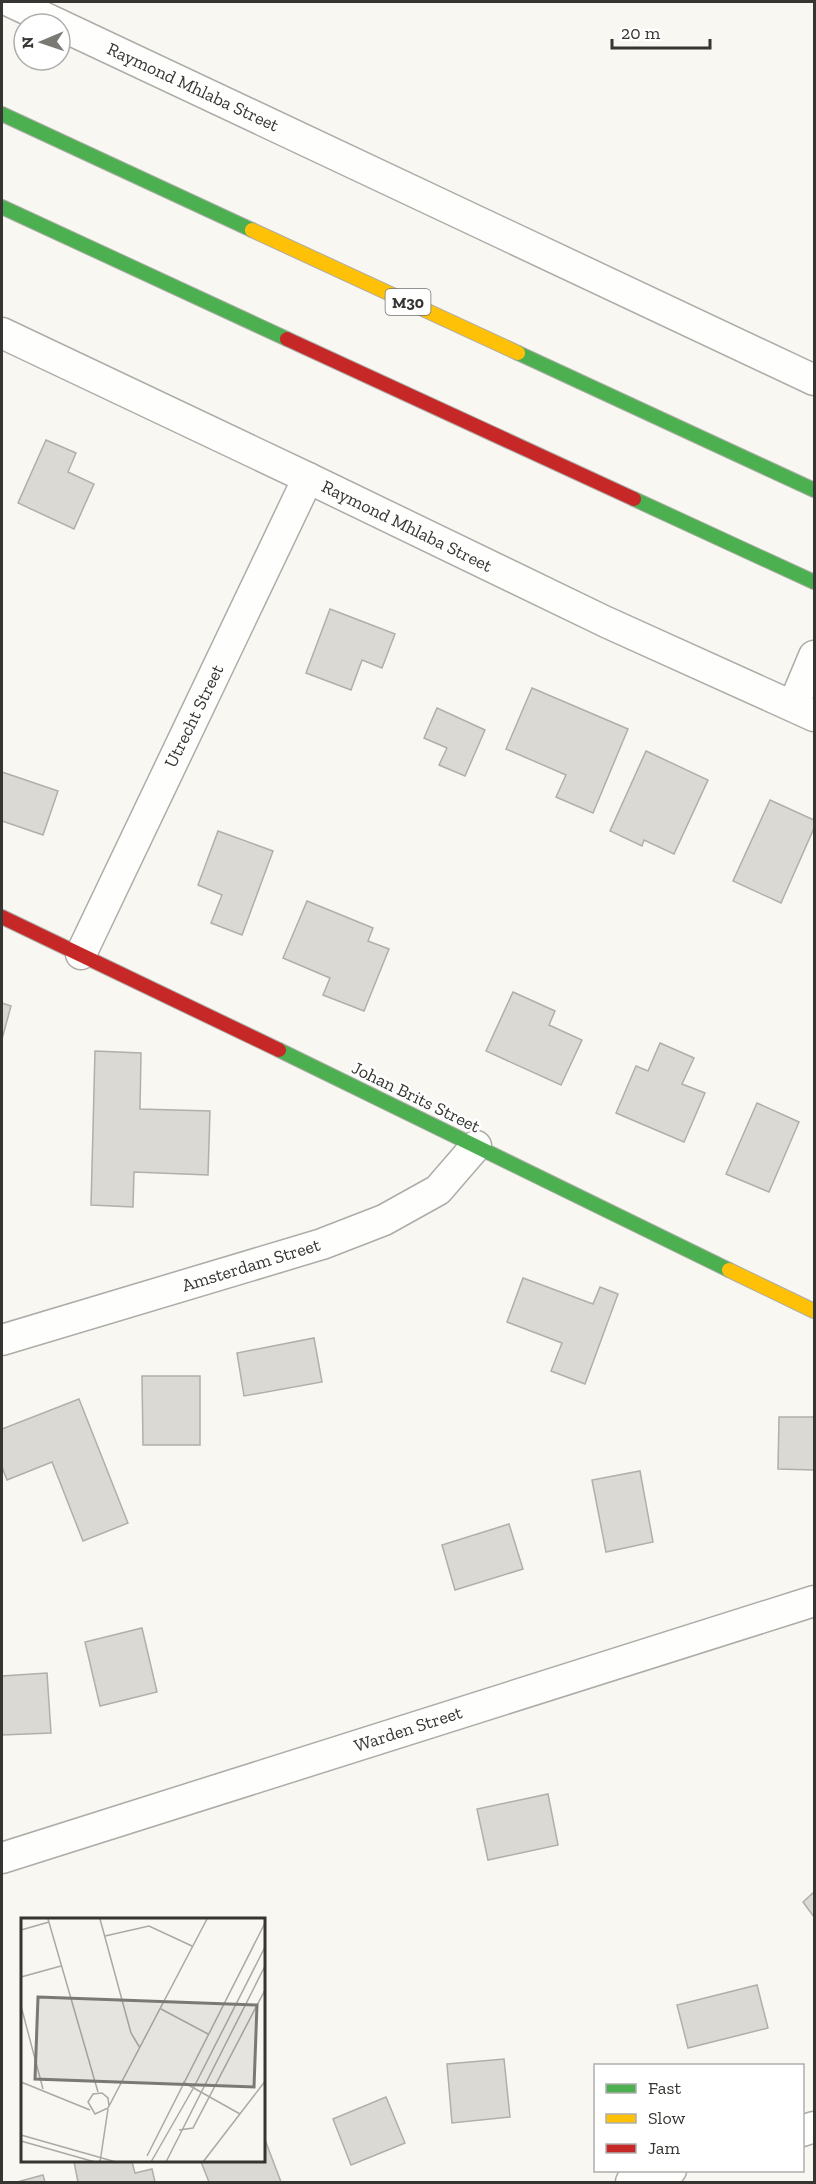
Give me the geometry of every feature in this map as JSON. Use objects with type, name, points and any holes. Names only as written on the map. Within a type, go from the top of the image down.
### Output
[{"type":"main road","name":"M30","points":[[2,114],[814,490]]},
{"type":"main road","points":[[2,207],[814,582]]},
{"type":"main road","name":"Johan Brits Street","points":[[2,917],[814,1311]]},
{"type":"street","name":"Raymond Mhlaba Street","points":[[11,2],[33,12]]},
{"type":"street","name":"Raymond Mhlaba Street","points":[[72,30],[814,380]]},
{"type":"street","name":"Raymond Mhlaba Street","points":[[2,333],[606,622],[804,711]]},
{"type":"street","name":"Utrecht Street","points":[[81,954],[308,478]]},
{"type":"street","points":[[804,711],[814,656]]},
{"type":"street","name":"Amsterdam Street","points":[[2,1341],[322,1244],[384,1220],[438,1190],[476,1146]]},
{"type":"street","name":"Warden Street","points":[[2,1858],[814,1601]]},
{"type":"street","points":[[631,2182],[664,2172]]},
{"type":"building","points":[[46,440],[76,453],[68,472],[94,484],[74,529],[18,503]]},
{"type":"building","points":[[330,609],[395,634],[382,668],[362,660],[351,690],[306,673]]},
{"type":"building","points":[[532,688],[628,729],[593,813],[556,797],[566,775],[506,749]]},
{"type":"building","points":[[437,708],[485,730],[465,776],[439,765],[447,748],[424,738]]},
{"type":"building","points":[[646,751],[708,780],[674,854],[644,840],[642,846],[610,831]]},
{"type":"building","points":[[2,772],[58,791],[43,835],[2,821]]},
{"type":"building","points":[[770,800],[814,820],[814,828],[781,903],[733,881]]},
{"type":"building","points":[[218,831],[273,851],[242,935],[211,923],[222,895],[198,885]]},
{"type":"building","points":[[307,901],[373,928],[368,941],[389,949],[364,1011],[323,995],[330,978],[283,958]]},
{"type":"building","points":[[513,992],[555,1011],[549,1025],[582,1040],[561,1085],[486,1051]]},
{"type":"building","points":[[2,1003],[11,1006],[2,1039]]},
{"type":"building","points":[[660,1043],[694,1058],[682,1084],[705,1093],[684,1142],[616,1113],[636,1066],[648,1071]]},
{"type":"building","points":[[95,1051],[141,1053],[140,1109],[210,1111],[208,1175],[134,1172],[133,1207],[91,1205]]},
{"type":"building","points":[[757,1103],[799,1122],[769,1192],[726,1174]]},
{"type":"building","points":[[523,1278],[593,1304],[600,1287],[618,1294],[585,1384],[551,1371],[562,1343],[507,1322]]},
{"type":"building","points":[[314,1338],[322,1382],[244,1396],[237,1353]]},
{"type":"building","points":[[142,1376],[200,1376],[200,1445],[143,1445]]},
{"type":"building","points":[[79,1399],[128,1523],[83,1541],[52,1462],[7,1480],[2,1467],[2,1429]]},
{"type":"building","points":[[779,1417],[814,1417],[814,1470],[778,1469]]},
{"type":"building","points":[[640,1471],[653,1542],[606,1552],[592,1480]]},
{"type":"building","points":[[509,1524],[523,1569],[455,1590],[442,1545]]},
{"type":"building","points":[[142,1628],[157,1692],[100,1706],[85,1642]]},
{"type":"building","points":[[47,1673],[51,1733],[2,1735],[2,1676]]},
{"type":"building","points":[[548,1794],[558,1845],[488,1860],[477,1809]]},
{"type":"building","points":[[814,1892],[814,1917],[803,1902]]},
{"type":"building","points":[[757,1985],[768,2028],[688,2048],[677,2005]]},
{"type":"building","points":[[504,2059],[510,2117],[452,2123],[447,2064]]},
{"type":"building","points":[[386,2097],[405,2143],[351,2165],[333,2119]]},
{"type":"building","points":[[266,2142],[281,2182],[209,2182],[201,2163],[266,2163]]},
{"type":"building","points":[[74,2163],[132,2163],[135,2173],[152,2169],[155,2182],[78,2182]]},
{"type":"building","points":[[43,2175],[45,2182],[17,2182]]},
{"type":"traffic: fast","points":[[2,114],[252,230]]},
{"type":"traffic: fast","points":[[2,207],[287,339]]},
{"type":"traffic: fast","points":[[518,353],[814,490]]},
{"type":"traffic: fast","points":[[634,499],[814,582]]},
{"type":"traffic: fast","points":[[279,1050],[729,1270]]},
{"type":"traffic: slow","points":[[252,230],[518,353]]},
{"type":"traffic: slow","points":[[729,1270],[814,1311]]},
{"type":"traffic: jam","points":[[287,339],[634,499]]},
{"type":"traffic: jam","points":[[2,917],[279,1050]]}]
